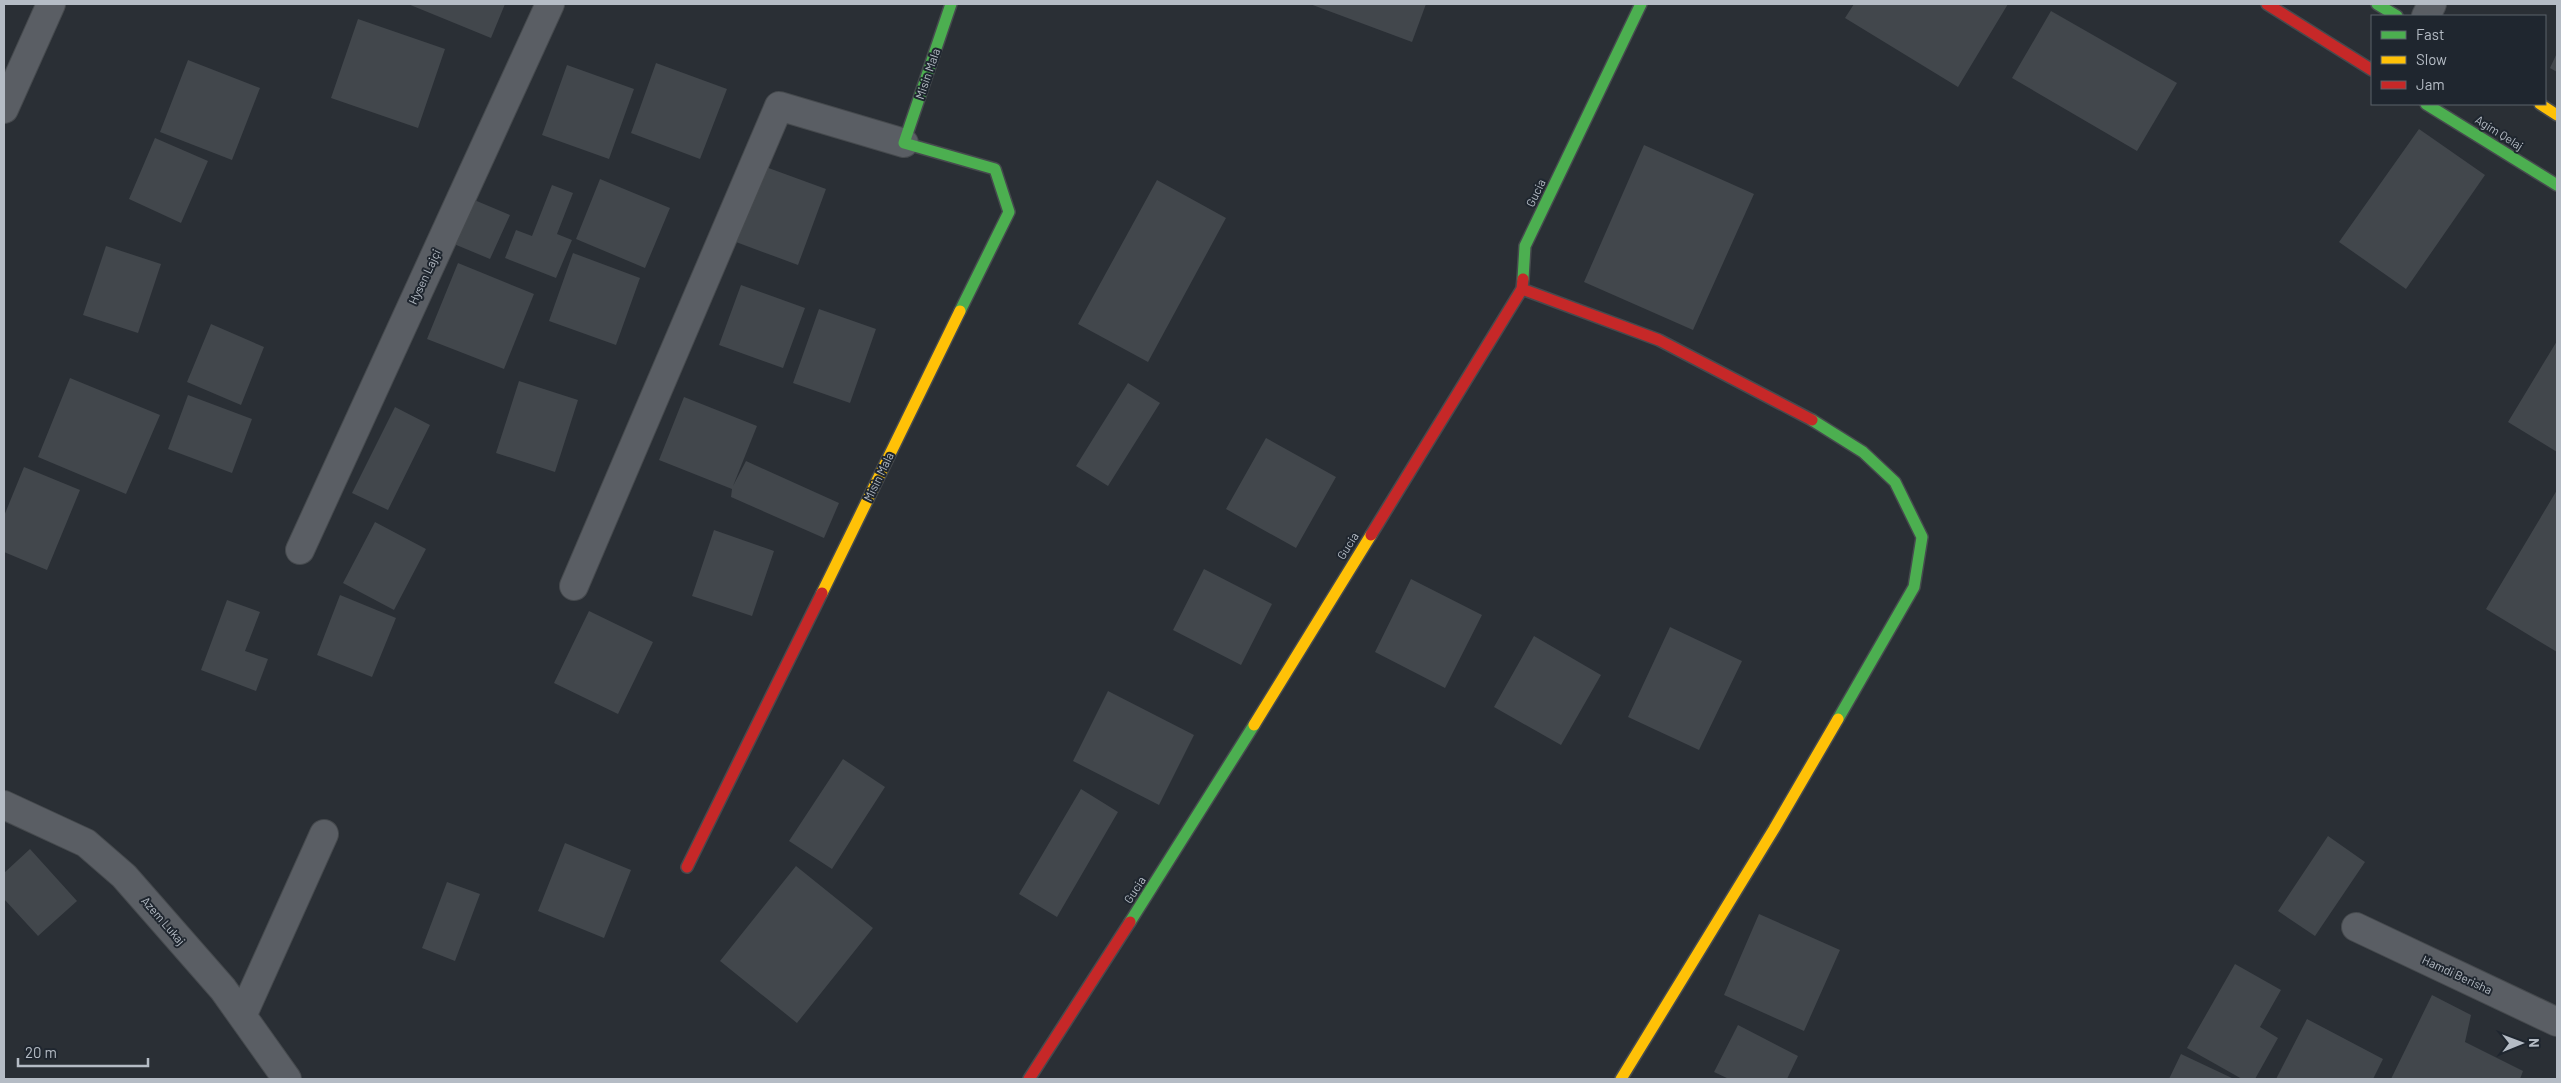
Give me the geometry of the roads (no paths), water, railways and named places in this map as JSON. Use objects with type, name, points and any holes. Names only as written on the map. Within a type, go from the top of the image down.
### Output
[{"type":"street","points":[[4,109],[51,4]]},
{"type":"street","name":"Hysen Lajçi","points":[[300,550],[550,4]]},
{"type":"street","name":"Misin Mala","points":[[904,143],[951,4]]},
{"type":"street","name":"Gucia","points":[[1029,1079],[1197,818],[1522,288],[1525,246],[1641,4]]},
{"type":"street","points":[[2267,4],[2371,69]]},
{"type":"street","points":[[2377,4],[2395,15]]},
{"type":"street","name":"Agim Qelaj","points":[[2428,105],[2557,185]]},
{"type":"street","points":[[2542,105],[2557,114]]},
{"type":"street","name":"Misin Mala","points":[[574,586],[780,106],[996,169],[1009,212],[688,867]]},
{"type":"street","points":[[1522,288],[1659,340],[1797,410],[1863,452],[1895,482],[1922,538],[1914,587],[1774,829],[1621,1079]]},
{"type":"street","name":"Azem Lukaj","points":[[4,805],[86,843],[124,876],[243,1014],[287,1079]]},
{"type":"street","points":[[243,1014],[324,834]]},
{"type":"street","name":"Hamdi Berisha","points":[[2356,927],[2557,1022]]}]
